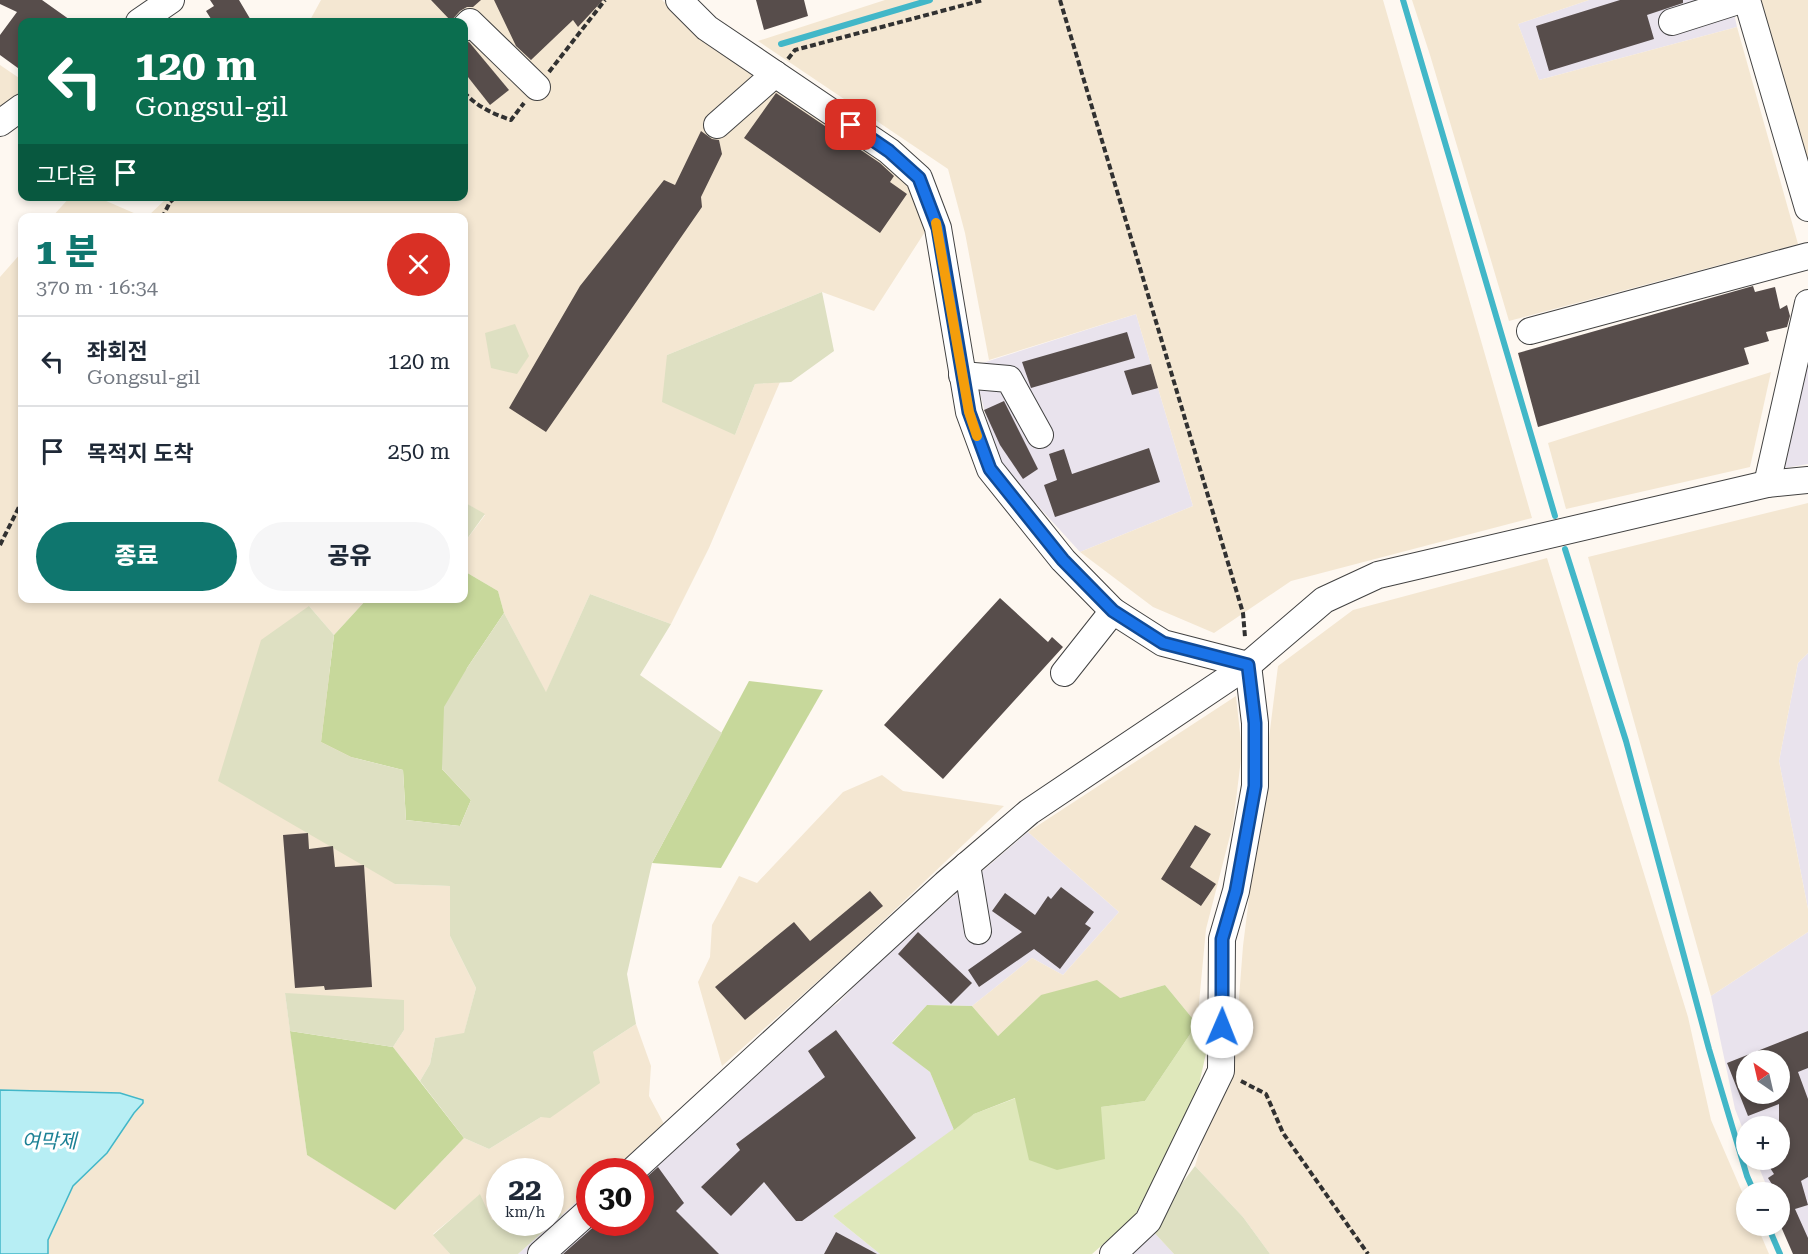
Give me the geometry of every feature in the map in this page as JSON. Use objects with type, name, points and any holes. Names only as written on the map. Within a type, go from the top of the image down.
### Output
[{"type":"street","points":[[679,0],[707,28],[889,151],[919,178],[938,228],[969,412],[990,469],[1063,560],[1113,611],[1163,643],[1248,665]]},
{"type":"street","points":[[1672,22],[1742,0]]},
{"type":"street","points":[[1747,0],[1808,208]]},
{"type":"street","points":[[144,18],[167,1]]},
{"type":"street","points":[[468,24],[470,22],[537,87]]},
{"type":"street","points":[[717,125],[775,74]]},
{"type":"street","points":[[0,123],[18,110]]},
{"type":"street","points":[[1530,331],[1808,256]]},
{"type":"street","points":[[1767,484],[1808,303]]},
{"type":"street","points":[[962,375],[1008,379],[1040,435]]},
{"type":"street","points":[[646,1158],[967,865],[1029,812],[1248,665],[1324,600],[1378,575],[1767,484],[1808,480]]},
{"type":"street","points":[[1064,673],[1113,611]]},
{"type":"street","points":[[1113,1254],[1148,1221],[1221,1071],[1222,939],[1236,891],[1255,786],[1255,723],[1248,665]]},
{"type":"street","points":[[967,865],[978,932]]},
{"type":"street","points":[[541,1254],[576,1223]]},
{"type":"path","points":[[775,74],[795,50],[983,0]]},
{"type":"path","points":[[1059,0],[1243,614],[1248,665]]},
{"type":"path","points":[[0,545],[18,509]]},
{"type":"path","points":[[1221,1071],[1266,1094],[1284,1133],[1368,1254]]},
{"type":"shaded area","points":[[321,0],[662,0],[703,39],[913,179],[930,224],[874,311],[822,292],[667,355],[735,435],[755,384],[780,382],[709,548],[671,624],[590,594],[546,693],[504,613],[498,591],[468,573],[468,538],[485,515],[468,504],[468,213],[151,213],[164,201],[468,201],[468,18],[311,18]]},
{"type":"shaded area","points":[[885,0],[1383,0],[1532,518],[1291,581],[1214,633],[1153,607],[1080,552],[1193,506],[1136,314],[989,360],[965,233],[948,169],[758,41]]},
{"type":"shaded area","points":[[1412,0],[1589,0],[1518,24],[1539,80],[1737,27],[1798,244],[1509,321]]},
{"type":"shaded area","points":[[1589,0],[1731,0],[1737,27],[1539,80],[1518,24]]},
{"type":"shaded area","points":[[1757,0],[1808,0],[1808,185]]},
{"type":"shaded area","points":[[0,65],[18,77],[18,93],[0,109]]},
{"type":"shaded area","points":[[66,201],[106,201],[134,213],[56,213]]},
{"type":"shaded area","points":[[18,257],[18,603],[363,603],[334,635],[309,606],[395,884],[450,886],[450,936],[476,988],[464,1034],[435,1038],[430,1064],[420,1081],[393,1047],[404,1030],[285,993],[307,1155],[396,1209],[464,1138],[489,1149],[541,1117],[593,1052],[636,1024],[651,1066],[649,1096],[664,1124],[626,1158],[576,1158],[576,1202],[564,1213],[564,1158],[486,1158],[486,1208],[480,1195],[433,1234],[450,1254],[48,1254],[48,1240],[73,1186],[107,1153],[143,1103],[120,1093],[0,1090],[0,277]]},
{"type":"shaded area","points":[[1136,314],[1193,506],[1080,552],[998,462],[973,366]]},
{"type":"shaded area","points":[[1808,340],[1808,464],[1785,468]]},
{"type":"shaded area","points":[[1771,372],[1750,467],[1566,509],[1548,443]]},
{"type":"shaded area","points":[[1808,503],[1808,653],[1798,663],[1779,761],[1808,909],[1808,932],[1711,996],[1588,557]]},
{"type":"shaded area","points":[[1547,558],[1688,1017],[1711,1120],[1738,1182],[1736,1236],[1761,1236],[1769,1254],[1270,1254],[1243,1217],[1195,1166],[1237,1024],[1243,946],[1278,666],[1353,610]]},
{"type":"shaded area","points":[[1808,653],[1808,909],[1779,761],[1798,663]]},
{"type":"shaded area","points":[[1236,696],[1242,751],[1233,824],[1206,929],[1197,1024],[1165,985],[1120,998],[1041,995],[998,1036],[972,1006],[1032,958],[1063,975],[1119,912],[1028,832]]},
{"type":"shaded area","points":[[882,775],[903,791],[1004,806],[845,957],[722,1066],[698,982],[710,957],[712,925],[739,876],[757,883],[843,792]]},
{"type":"shaded area","points":[[1028,832],[1119,912],[1063,975],[1032,958],[972,1006],[927,1005],[892,1042],[930,1072],[954,1130],[833,1216],[880,1254],[518,1254],[538,1236],[564,1236],[564,1213],[576,1202],[576,1236],[654,1236],[654,1158],[626,1158],[664,1124],[838,1003],[886,954]]},
{"type":"shaded area","points":[[1808,932],[1808,1254],[1790,1216],[1790,1182],[1765,1182],[1760,1170],[1790,1170],[1790,1116],[1738,1116],[1711,996]]},
{"type":"shaded area","points":[[1149,1227],[1174,1254],[1122,1254]]},
{"type":"green space","points":[[822,292],[834,351],[791,382],[755,384],[735,435],[662,402],[667,355]]},
{"type":"green space","points":[[515,324],[529,356],[517,374],[491,368],[485,333]]},
{"type":"green space","points":[[468,504],[485,514],[468,537]]},
{"type":"green space","points":[[468,573],[498,591],[504,613],[467,668],[442,769],[471,800],[460,826],[406,820],[403,770],[351,757],[321,742],[334,635],[363,603],[468,603]]},
{"type":"green space","points":[[590,594],[671,624],[640,675],[722,733],[652,863],[627,974],[636,1024],[593,1052],[600,1083],[550,1118],[541,1117],[489,1149],[464,1138],[420,1081],[430,1064],[435,1038],[464,1033],[476,988],[450,936],[450,886],[395,884],[218,781],[261,640],[309,606],[334,635],[321,742],[351,757],[403,770],[406,820],[460,826],[471,800],[442,769],[444,707],[504,613],[546,692]]},
{"type":"green space","points":[[749,681],[823,690],[721,868],[652,863]]},
{"type":"green space","points":[[1097,980],[1120,998],[1165,985],[1197,1024],[1145,1101],[1101,1107],[1105,1159],[1057,1170],[1029,1160],[1015,1098],[974,1114],[954,1130],[930,1072],[892,1043],[927,1005],[972,1006],[998,1036],[1041,995]]},
{"type":"green space","points":[[285,993],[404,1000],[404,1030],[393,1047],[290,1031]]},
{"type":"green space","points":[[1197,1024],[1211,1031],[1196,1098],[1134,1217],[1092,1254],[880,1254],[833,1216],[974,1114],[1016,1098],[1101,1107],[1145,1101]]},
{"type":"green space","points":[[290,1031],[393,1047],[464,1138],[395,1210],[307,1155]]},
{"type":"green space","points":[[1195,1166],[1243,1217],[1270,1254],[1174,1254],[1149,1227]]},
{"type":"green space","points":[[480,1194],[486,1207],[486,1236],[538,1236],[518,1254],[450,1254],[433,1235]]},
{"type":"water","name":"여막제","points":[[0,1090],[120,1093],[143,1100],[107,1153],[73,1186],[48,1240],[48,1254],[0,1254]]},
{"type":"building","points":[[0,0],[42,0],[67,18],[18,18],[18,68],[0,55],[0,35],[17,12],[0,4]]},
{"type":"building","points":[[210,0],[239,0],[250,18],[210,18],[206,11],[214,6]]},
{"type":"building","points":[[431,0],[481,0],[473,7],[460,11],[454,18],[448,18]]},
{"type":"building","points":[[494,0],[603,0],[578,27],[573,20],[531,60],[516,46]]},
{"type":"building","points":[[756,0],[804,0],[808,16],[764,30]]},
{"type":"building","points":[[1620,0],[1683,0],[1683,3],[1647,15],[1654,39],[1549,71],[1536,26]]},
{"type":"building","points":[[468,42],[509,90],[490,105],[468,77]]},
{"type":"building","points":[[776,93],[880,163],[894,176],[890,182],[907,194],[880,233],[744,138]]},
{"type":"building","points":[[701,131],[712,139],[719,140],[722,154],[701,197],[702,207],[546,432],[509,408],[580,286],[664,180],[675,185]]},
{"type":"building","points":[[1753,286],[1755,292],[1775,287],[1780,309],[1787,305],[1790,316],[1787,327],[1766,332],[1769,341],[1744,348],[1749,364],[1538,427],[1518,353]]},
{"type":"building","points":[[1127,332],[1135,358],[1031,388],[1022,362]]},
{"type":"building","points":[[1151,364],[1158,388],[1132,395],[1124,371]]},
{"type":"building","points":[[1004,401],[1038,469],[1023,479],[1000,445],[984,410]]},
{"type":"building","points":[[1149,448],[1160,482],[1055,517],[1044,485],[1057,480],[1049,454],[1064,449],[1072,474]]},
{"type":"building","points":[[1000,598],[1048,642],[1052,637],[1063,647],[943,779],[884,725]]},
{"type":"building","points":[[1195,825],[1211,834],[1190,867],[1216,884],[1201,906],[1161,879]]},
{"type":"building","points":[[308,833],[309,849],[333,846],[335,867],[364,865],[372,987],[325,990],[324,986],[295,988],[283,835]]},
{"type":"building","points":[[1061,887],[1094,912],[1085,924],[1091,928],[1060,969],[1034,949],[979,987],[968,970],[1022,932],[992,911],[1005,893],[1035,915],[1048,896],[1051,899]]},
{"type":"building","points":[[870,891],[883,906],[745,1020],[715,987],[794,922],[810,941]]},
{"type":"building","points":[[918,932],[972,983],[951,1004],[898,954]]},
{"type":"building","points":[[836,1030],[916,1138],[802,1221],[796,1221],[764,1182],[731,1216],[701,1187],[740,1150],[736,1144],[825,1077],[808,1051]]},
{"type":"building","points":[[1808,1031],[1808,1068],[1798,1072],[1808,1099],[1808,1177],[1801,1181],[1808,1205],[1795,1209],[1808,1238],[1808,1254],[1793,1254],[1785,1236],[1790,1236],[1790,1182],[1771,1182],[1768,1178],[1774,1174],[1771,1170],[1790,1170],[1790,1116],[1779,1116],[1779,1104],[1790,1104],[1790,1050],[1760,1050]]},
{"type":"building","points":[[1736,1059],[1736,1086],[1727,1063]]},
{"type":"building","points":[[1743,1104],[1779,1104],[1748,1116]]},
{"type":"building","points":[[658,1167],[684,1203],[676,1211],[719,1254],[563,1254],[583,1236],[654,1236],[654,1171]]},
{"type":"building","points":[[836,1232],[877,1254],[824,1254]]},
{"type":"waterway","points":[[781,44],[930,0]]},
{"type":"waterway","points":[[1403,0],[1555,516]]},
{"type":"waterway","points":[[1565,549],[1626,741],[1709,1049],[1750,1182]]},
{"type":"waterway","points":[[1772,1236],[1780,1254]]},
{"type":"slow traffic","points":[[936,223],[969,412],[977,436]]},
{"type":"route","points":[[851,125],[889,151],[919,178],[938,228],[969,412],[990,469],[1063,560],[1113,611],[1163,643],[1248,665],[1255,723],[1255,786],[1236,891],[1222,939],[1222,1027]]}]
